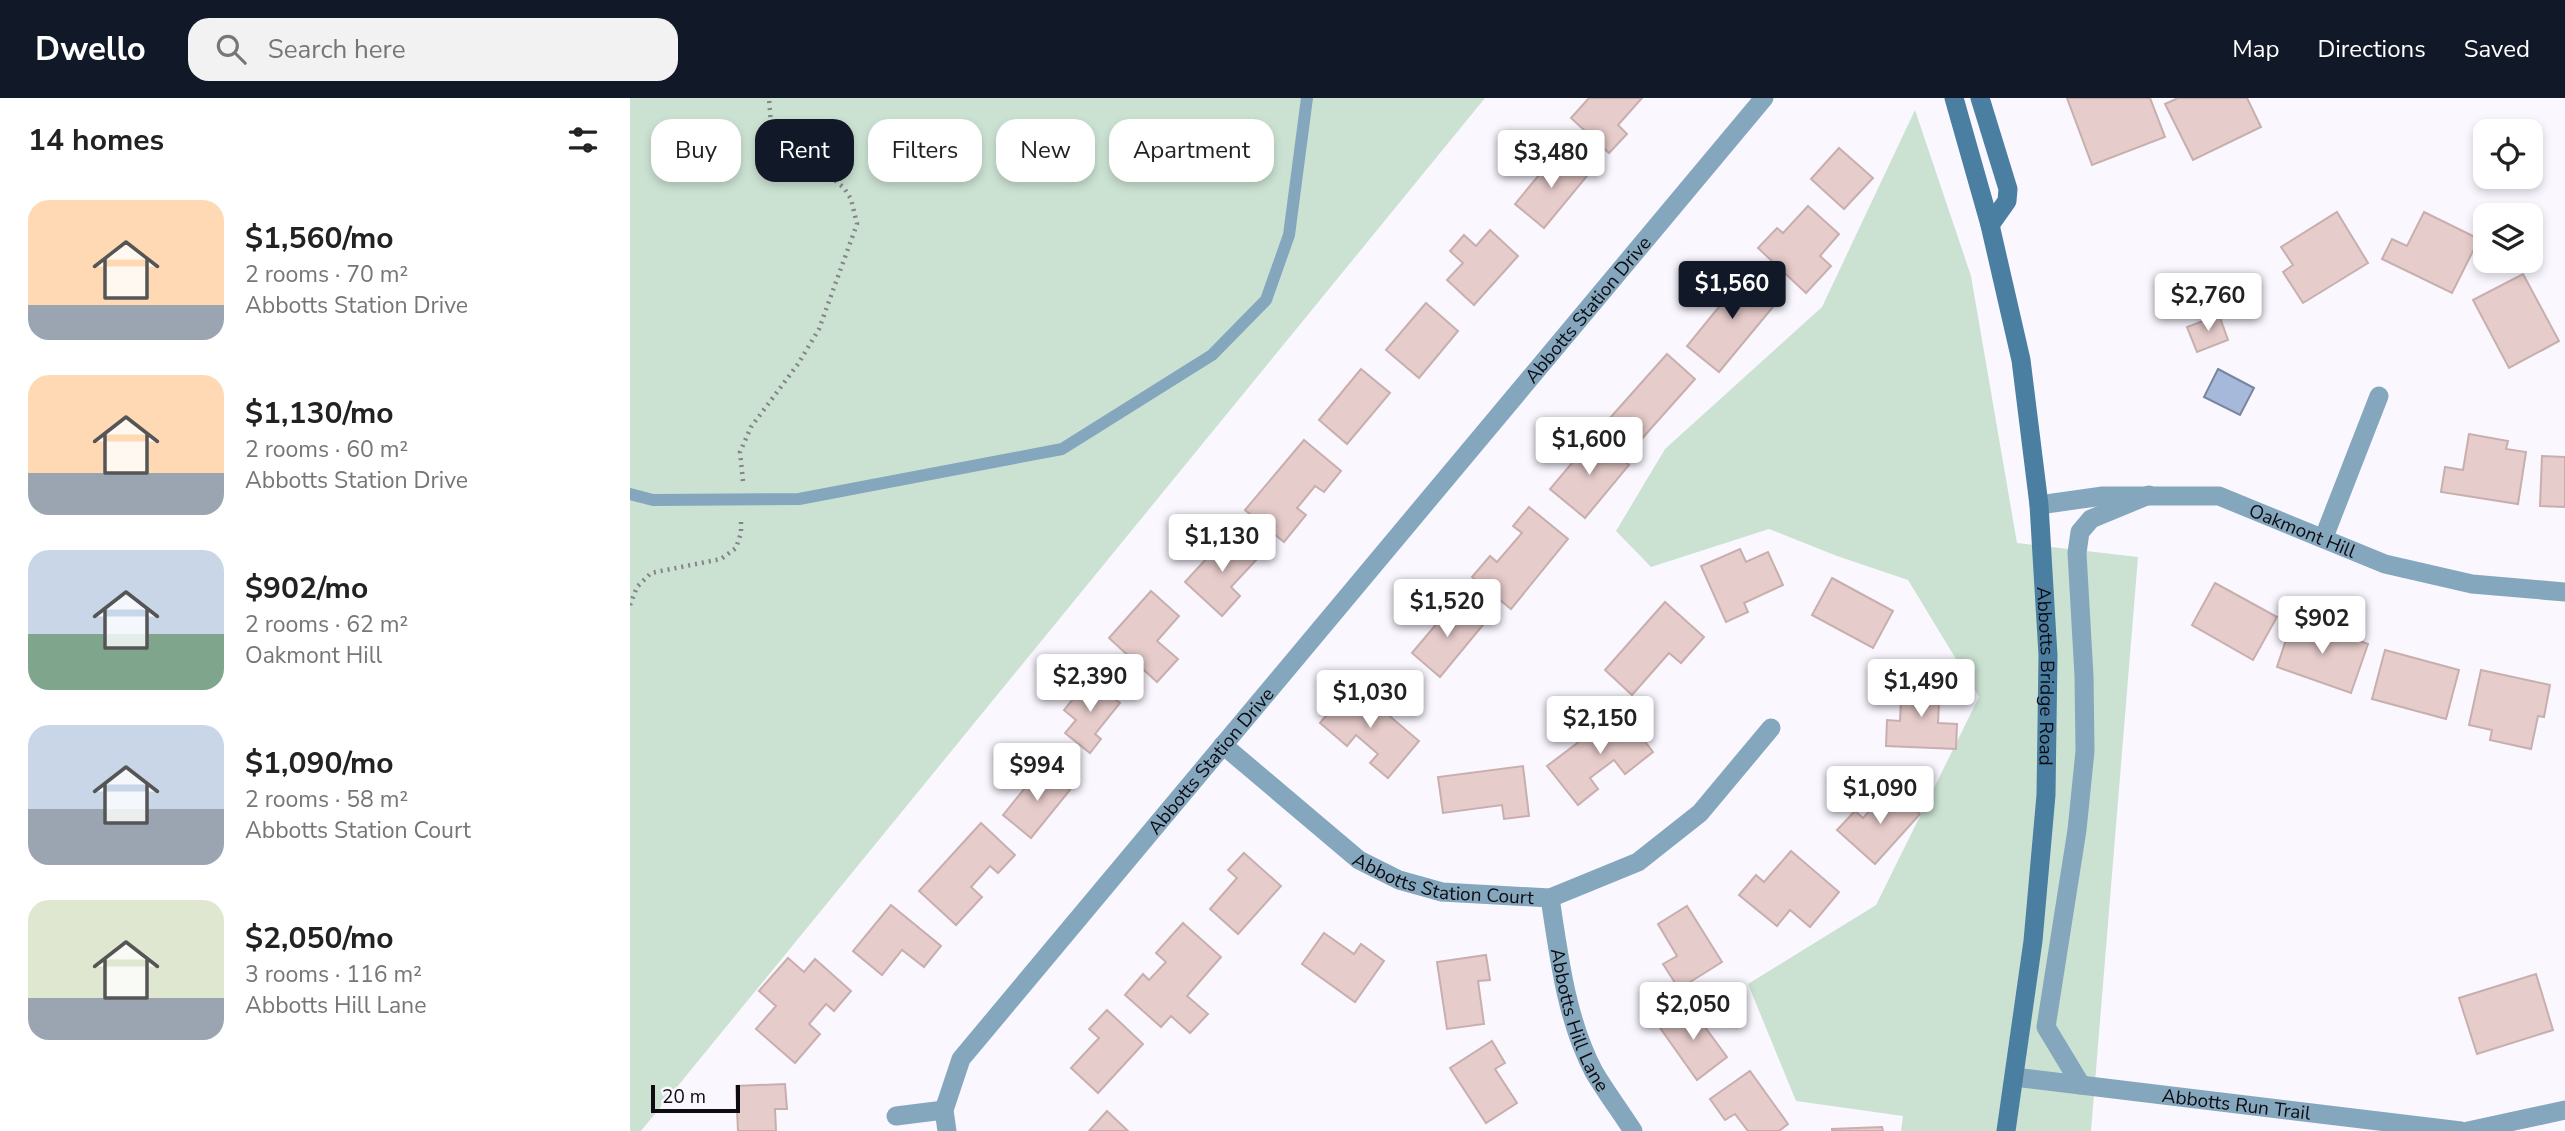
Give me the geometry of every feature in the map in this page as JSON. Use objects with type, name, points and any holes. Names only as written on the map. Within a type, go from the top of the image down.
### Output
[{"type":"main road","name":"Abbotts Bridge Road","points":[[1954,98],[1990,225],[2021,360],[2039,505],[2048,655],[2046,795],[2033,941],[2006,1131]]},
{"type":"main road","points":[[1980,98],[2008,189],[2007,201],[1990,225]]},
{"type":"street","name":"Abbotts Station Drive","points":[[947,1131],[944,1110],[961,1059],[1764,98]]},
{"type":"street","points":[[2324,537],[2379,396]]},
{"type":"street","name":"Abbotts Bridge Road","points":[[2081,1085],[2046,1027],[2077,830],[2085,751],[2077,553],[2080,531],[2091,519],[2149,495]]},
{"type":"street","name":"Oakmont Hill","points":[[2039,505],[2103,496],[2218,496],[2385,564],[2472,584],[2565,592]]},
{"type":"street","name":"Abbotts Station Court","points":[[1223,745],[1359,860],[1399,880],[1442,892],[1550,898],[1639,862],[1700,813],[1771,728]]},
{"type":"street","name":"Abbotts Hill Lane","points":[[1550,898],[1563,979],[1574,1021],[1594,1071],[1633,1131]]},
{"type":"street","name":"Abbotts Run Trail","points":[[2014,1077],[2461,1131]]},
{"type":"street","points":[[895,1116],[944,1110]]},
{"type":"street","points":[[2468,1131],[2565,1110]]},
{"type":"lane","points":[[630,494],[653,500],[799,499],[1062,449],[1212,355],[1266,300],[1289,235],[1307,98]]},
{"type":"path","points":[[743,481],[740,452],[751,427],[798,364],[819,329],[857,224],[851,199],[844,188],[830,176],[779,145],[771,125],[769,98]]},
{"type":"path","points":[[630,604],[637,587],[651,573],[721,559],[736,548],[741,533],[740,524]]},
{"type":"green space","points":[[630,98],[1485,98],[641,1131],[630,1131]]},
{"type":"green space","points":[[1915,110],[1971,276],[2017,543],[2138,557],[2091,1131],[1901,1131],[1903,1116],[1796,1101],[1748,984],[1876,905],[1979,697],[1908,580],[1769,529],[1651,567],[1616,531],[1665,449],[1822,307]]},
{"type":"water","points":[[2218,369],[2254,388],[2240,415],[2204,397]]},
{"type":"building","points":[[1589,98],[1642,98],[1618,125],[1627,134],[1609,153],[1571,118]]},
{"type":"building","points":[[2067,98],[2150,98],[2165,137],[2092,165]]},
{"type":"building","points":[[2178,98],[2247,98],[2261,127],[2193,160],[2165,104]]},
{"type":"building","points":[[1839,148],[1873,178],[1844,209],[1811,179]]},
{"type":"building","points":[[1558,152],[1587,176],[1544,228],[1515,204]]},
{"type":"building","points":[[1808,206],[1839,234],[1820,256],[1831,266],[1806,293],[1758,248],[1777,228],[1783,233]]},
{"type":"building","points":[[2337,212],[2368,263],[2303,303],[2283,272],[2293,265],[2281,247]]},
{"type":"building","points":[[2424,212],[2473,236],[2473,251],[2452,293],[2382,259],[2392,239],[2407,246]]},
{"type":"building","points":[[1490,230],[1518,256],[1474,305],[1447,280],[1463,263],[1450,251],[1464,235],[1476,246]]},
{"type":"building","points":[[1738,269],[1777,302],[1719,372],[1687,346],[1723,302],[1716,296]]},
{"type":"building","points":[[2523,274],[2559,341],[2509,368],[2473,300]]},
{"type":"building","points":[[1426,303],[1458,331],[1419,378],[1386,350]]},
{"type":"building","points":[[2219,315],[2228,340],[2197,352],[2187,327]]},
{"type":"building","points":[[1667,354],[1695,379],[1638,443],[1610,418]]},
{"type":"building","points":[[1361,369],[1390,393],[1347,444],[1319,420]]},
{"type":"building","points":[[2469,434],[2508,441],[2506,449],[2526,452],[2518,504],[2441,492],[2445,467],[2463,470]]},
{"type":"building","points":[[1594,437],[1629,465],[1585,518],[1550,489]]},
{"type":"building","points":[[1304,440],[1341,471],[1324,492],[1315,486],[1297,508],[1306,515],[1284,542],[1245,510]]},
{"type":"building","points":[[2542,456],[2565,457],[2565,507],[2540,506]]},
{"type":"building","points":[[1529,507],[1568,539],[1511,609],[1472,577],[1490,556],[1497,562],[1522,533],[1513,526]]},
{"type":"building","points":[[1230,533],[1258,558],[1231,587],[1240,596],[1222,616],[1185,582]]},
{"type":"building","points":[[1740,549],[1746,562],[1768,552],[1783,585],[1744,603],[1748,612],[1726,622],[1701,566]]},
{"type":"building","points":[[1832,578],[1893,611],[1873,648],[1812,615]]},
{"type":"building","points":[[2215,583],[2277,617],[2253,660],[2192,625]]},
{"type":"building","points":[[1151,591],[1179,616],[1157,641],[1178,659],[1157,682],[1109,638]]},
{"type":"building","points":[[1455,602],[1483,625],[1440,677],[1412,653]]},
{"type":"building","points":[[1665,602],[1704,637],[1681,663],[1669,653],[1632,695],[1605,670]]},
{"type":"building","points":[[2293,619],[2368,644],[2351,693],[2277,667]]},
{"type":"building","points":[[2385,650],[2459,670],[2446,719],[2372,699]]},
{"type":"building","points":[[2481,670],[2550,685],[2544,717],[2538,716],[2531,749],[2490,740],[2492,730],[2469,725]]},
{"type":"building","points":[[1090,678],[1120,703],[1095,734],[1101,739],[1090,753],[1065,733],[1076,720],[1064,710]]},
{"type":"building","points":[[1902,680],[1940,681],[1938,723],[1957,724],[1956,749],[1886,746],[1887,720],[1900,721]]},
{"type":"building","points":[[1352,684],[1419,741],[1388,778],[1370,763],[1378,754],[1356,735],[1347,746],[1320,723]]},
{"type":"building","points":[[1621,710],[1653,752],[1625,774],[1614,760],[1590,778],[1598,789],[1578,805],[1547,766]]},
{"type":"building","points":[[1523,766],[1529,816],[1504,819],[1502,805],[1443,813],[1438,777]]},
{"type":"building","points":[[1042,767],[1070,790],[1031,838],[1003,815]]},
{"type":"building","points":[[1891,788],[1920,814],[1875,864],[1837,830],[1855,811],[1863,818]]},
{"type":"building","points":[[981,823],[1015,855],[998,873],[990,866],[971,887],[982,897],[956,925],[919,891]]},
{"type":"building","points":[[1791,851],[1839,892],[1810,927],[1790,910],[1777,926],[1739,895],[1756,875],[1764,882]]},
{"type":"building","points":[[1244,853],[1281,886],[1238,934],[1210,909],[1237,878],[1228,870]]},
{"type":"building","points":[[891,905],[941,946],[924,967],[902,950],[882,975],[853,951]]},
{"type":"building","points":[[1687,906],[1722,962],[1679,989],[1663,964],[1677,956],[1658,924]]},
{"type":"building","points":[[1183,923],[1221,957],[1187,996],[1208,1014],[1190,1033],[1171,1016],[1161,1027],[1125,995],[1143,974],[1149,980],[1166,962],[1156,953]]},
{"type":"building","points":[[1324,933],[1354,954],[1361,944],[1384,961],[1355,1002],[1302,964]]},
{"type":"building","points":[[1486,955],[1490,980],[1478,981],[1484,1024],[1447,1029],[1437,962]]},
{"type":"building","points":[[788,958],[804,972],[815,959],[851,991],[834,1011],[826,1004],[809,1024],[820,1034],[795,1063],[756,1029],[776,1006],[759,991]]},
{"type":"building","points":[[2536,974],[2553,1030],[2477,1054],[2459,998]]},
{"type":"building","points":[[1688,1004],[1727,1057],[1697,1080],[1658,1025]]},
{"type":"building","points":[[1107,1010],[1143,1044],[1098,1093],[1071,1068],[1099,1038],[1089,1029]]},
{"type":"building","points":[[1492,1041],[1505,1063],[1495,1069],[1517,1103],[1486,1123],[1450,1068]]},
{"type":"building","points":[[1750,1071],[1788,1124],[1779,1131],[1748,1131],[1735,1114],[1725,1120],[1710,1099]]},
{"type":"building","points":[[785,1084],[787,1109],[775,1109],[776,1131],[738,1131],[736,1086]]},
{"type":"building","points":[[1107,1111],[1128,1131],[1089,1131]]},
{"type":"building","points":[[1882,1127],[1883,1131],[1832,1131],[1832,1129]]}]
